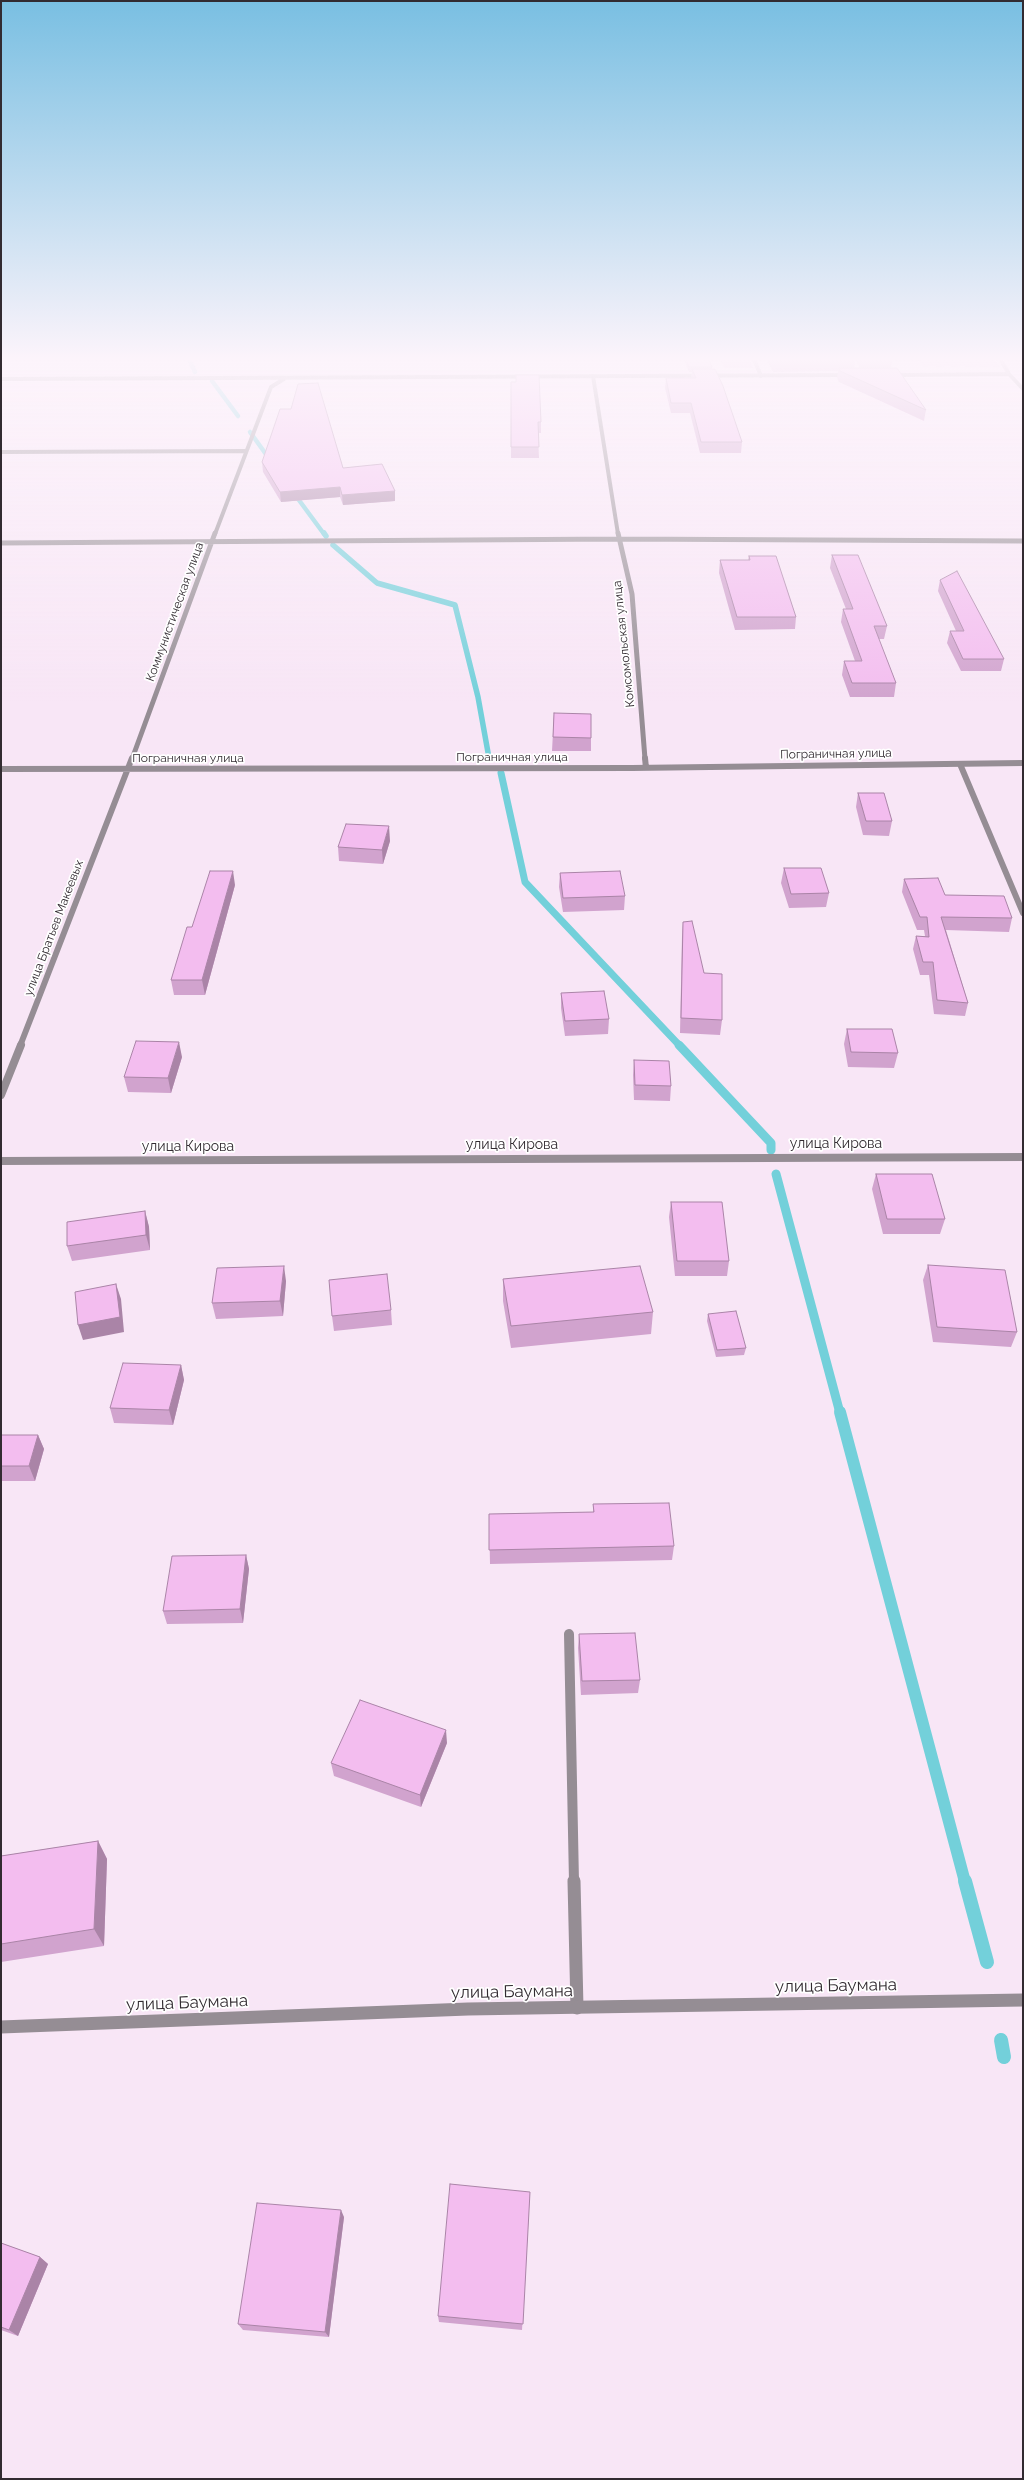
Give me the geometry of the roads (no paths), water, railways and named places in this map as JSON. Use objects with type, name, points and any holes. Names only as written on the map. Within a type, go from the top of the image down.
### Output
[{"type":"street","name":"Коммунистическая улица","points":[[128,769],[237,473]]},
{"type":"street","name":"Комсомольская улица","points":[[609,473],[619,539],[632,594],[646,768]]},
{"type":"street","points":[[1,543],[211,543],[619,539],[1023,541]]},
{"type":"street","name":"Пограничная улица","points":[[1,769],[646,768],[1023,763]]},
{"type":"street","points":[[960,764],[1023,913]]},
{"type":"street","name":"улица Братьев Макеевых","points":[[1,1095],[128,769]]},
{"type":"street","name":"улица Кирова","points":[[1,1161],[1023,1157]]},
{"type":"street","points":[[569,1634],[577,2008]]},
{"type":"street","name":"улица Баумана","points":[[1,2027],[468,2009],[1023,2000]]},
{"type":"waterway","points":[[293,492],[324,534]]},
{"type":"waterway","points":[[333,545],[377,583],[455,605],[478,697],[489,758]]},
{"type":"waterway","points":[[501,773],[525,882],[680,1046]]},
{"type":"waterway","points":[[679,1045],[771,1143],[771,1150]]},
{"type":"waterway","points":[[776,1174],[840,1413]]},
{"type":"waterway","points":[[840,1412],[965,1882]]},
{"type":"waterway","points":[[965,1881],[987,1962]]},
{"type":"waterway","points":[[1001,2040],[1004,2057]]}]
